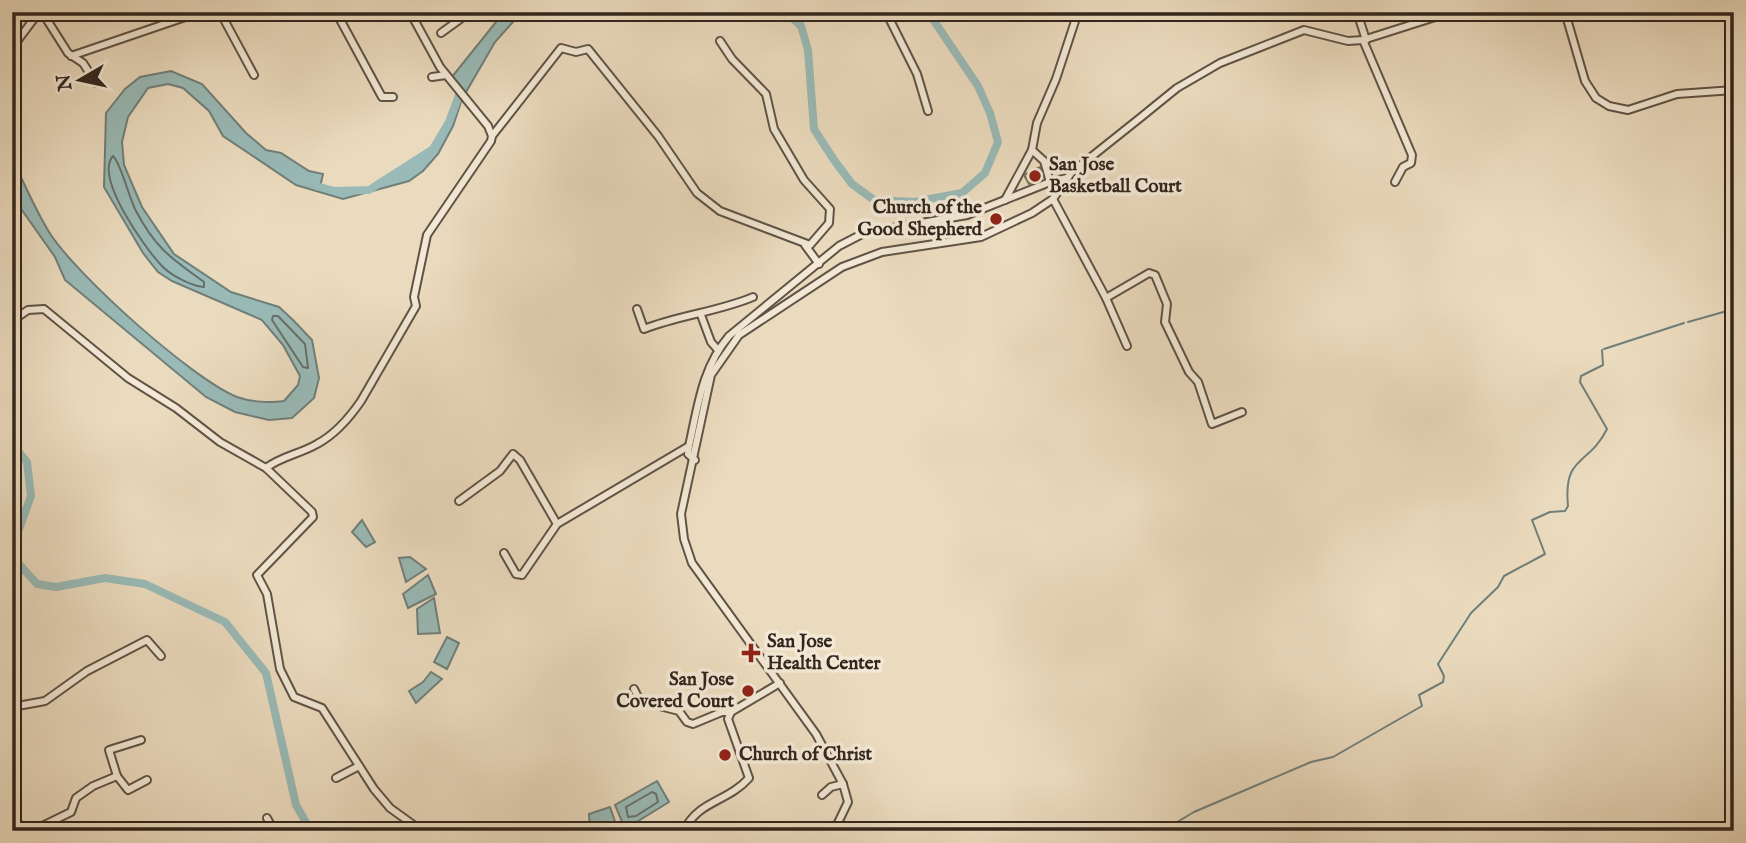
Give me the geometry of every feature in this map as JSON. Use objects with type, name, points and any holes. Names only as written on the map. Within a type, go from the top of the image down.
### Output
[{"type":"street","points":[[12,48],[41,12],[71,56],[83,63],[96,83]]},
{"type":"street","points":[[71,56],[200,12]]},
{"type":"street","points":[[220,12],[254,75]]},
{"type":"street","points":[[336,12],[382,97],[393,97]]},
{"type":"street","points":[[410,12],[448,77],[492,135]]},
{"type":"street","points":[[442,33],[470,12]]},
{"type":"street","points":[[886,12],[917,74],[928,111]]},
{"type":"street","points":[[1005,200],[1032,150],[1037,123],[1056,79],[1078,12]]},
{"type":"street","points":[[1357,12],[1376,76],[1412,155],[1411,163],[1404,167],[1395,181]]},
{"type":"street","points":[[834,831],[848,802],[843,784],[816,734],[692,563],[684,539],[681,514],[695,460],[711,375],[739,335],[842,267],[866,257],[981,237],[1015,224],[1054,199],[1067,178],[1177,89],[1220,63],[1304,30],[1348,41],[1365,40],[1451,12]]},
{"type":"street","points":[[1565,12],[1585,81],[1596,98],[1609,106],[1628,110],[1677,94],[1734,90]]},
{"type":"street","points":[[266,468],[277,459],[318,444],[351,415],[361,401],[416,306],[414,297],[427,235],[492,135],[561,48],[576,52],[588,49],[658,136],[697,193],[720,211],[810,245],[829,223],[830,209],[804,180],[789,149],[774,129],[766,94],[732,59],[720,41]]},
{"type":"street","points":[[432,77],[448,77]]},
{"type":"street","points":[[1032,150],[1044,160],[1050,182]]},
{"type":"street","points":[[695,460],[688,454],[689,446],[706,371],[718,349],[729,336],[839,246],[864,233],[967,215],[1050,182],[1067,178]]},
{"type":"street","points":[[1054,199],[1106,298],[1127,346]]},
{"type":"street","points":[[805,245],[820,264]]},
{"type":"street","points":[[1106,298],[1149,273],[1155,275],[1167,304],[1164,322],[1189,372],[1198,382],[1212,424],[1242,412]]},
{"type":"street","points":[[799,279],[808,291]]},
{"type":"street","points":[[637,309],[643,329],[680,316],[701,315],[753,297]]},
{"type":"street","points":[[15,320],[32,310],[44,309],[56,316],[136,383],[176,408],[220,442],[266,468],[312,512],[313,517],[257,575],[267,594],[280,669],[294,697],[315,704],[331,718],[359,766],[390,808],[422,831]]},
{"type":"street","points":[[701,315],[711,342],[724,355]]},
{"type":"street","points":[[504,553],[516,574],[523,575],[557,524],[689,446]]},
{"type":"street","points":[[459,501],[500,471],[513,454],[520,460],[557,524]]},
{"type":"street","points":[[12,708],[45,701],[88,671],[147,640],[161,656]]},
{"type":"street","points":[[634,689],[640,701],[679,711],[690,724],[722,712],[731,712],[780,683]]},
{"type":"street","points":[[684,831],[690,816],[739,789],[749,778],[728,719],[731,712]]},
{"type":"street","points":[[141,740],[109,750],[117,776],[127,790],[147,780]]},
{"type":"street","points":[[336,779],[359,766]]},
{"type":"street","points":[[12,822],[35,830],[71,812],[76,798],[93,786],[117,776]]},
{"type":"street","points":[[822,795],[831,787],[843,784]]},
{"type":"street","points":[[267,818],[274,831]]},
{"type":"green space","name":"San Jose Basketball Court","points":[[1040,167],[1045,176],[1029,184],[1024,175]]},
{"type":"water","points":[[504,12],[522,12],[495,42],[462,99],[453,126],[438,154],[423,171],[409,181],[343,199],[296,185],[223,136],[209,111],[183,88],[168,84],[148,88],[128,117],[122,142],[124,165],[142,207],[174,254],[231,292],[279,307],[312,340],[319,378],[314,398],[292,418],[269,420],[235,412],[206,397],[65,280],[55,257],[12,196],[12,159],[51,235],[85,275],[137,325],[192,370],[237,397],[260,402],[284,401],[298,385],[300,376],[283,345],[262,320],[172,281],[158,272],[143,253],[104,187],[106,113],[125,89],[140,77],[171,71],[202,84],[246,133],[266,150],[281,153],[309,171],[323,174],[320,187],[335,191],[369,190],[433,149],[449,122],[461,90],[451,78]]},
{"type":"water","points":[[362,520],[375,542],[366,547],[352,532]]},
{"type":"water","points":[[410,557],[426,569],[406,582],[399,558]]},
{"type":"water","points":[[428,575],[436,594],[408,608],[403,594]]},
{"type":"water","points":[[434,598],[440,633],[418,634],[417,609]]},
{"type":"water","points":[[447,637],[459,643],[447,669],[434,662]]},
{"type":"water","points":[[431,672],[442,679],[416,703],[409,691],[423,682]]},
{"type":"water","points":[[657,781],[669,802],[625,829],[615,805]]},
{"type":"water","points":[[610,807],[618,830],[590,831],[589,814]]},
{"type":"waterway","points":[[786,12],[801,26],[808,50],[814,129],[834,160],[852,184],[874,200],[914,202],[962,193],[985,173],[998,142],[990,113],[978,86],[928,12]]},
{"type":"waterway","points":[[316,186],[335,191],[369,190],[433,149],[449,122],[463,85]]},
{"type":"waterway","points":[[1688,322],[1734,309]]},
{"type":"waterway","points":[[1604,349],[1684,323]]},
{"type":"waterway","points":[[1162,831],[1194,812],[1311,762],[1333,757],[1422,706],[1419,695],[1443,682],[1444,676],[1438,664],[1471,613],[1498,587],[1504,576],[1545,554],[1532,520],[1550,512],[1565,511],[1568,506],[1569,477],[1573,469],[1600,441],[1607,429],[1580,382],[1581,376],[1603,365],[1602,350]]},
{"type":"waterway","points":[[12,444],[27,462],[31,496],[18,532],[17,562],[37,584],[56,587],[105,578],[145,584],[225,622],[266,673],[296,805],[311,831]]},
{"type":"place","name":"San Jose Basketball Court","points":[[1035,176]]},
{"type":"place","name":"Church of the Good Shepherd","points":[[996,219]]},
{"type":"place","name":"San Jose Health Center","points":[[751,653]]},
{"type":"place","name":"San Jose Covered Court","points":[[748,691]]},
{"type":"place","name":"Church of Christ","points":[[725,755]]}]
